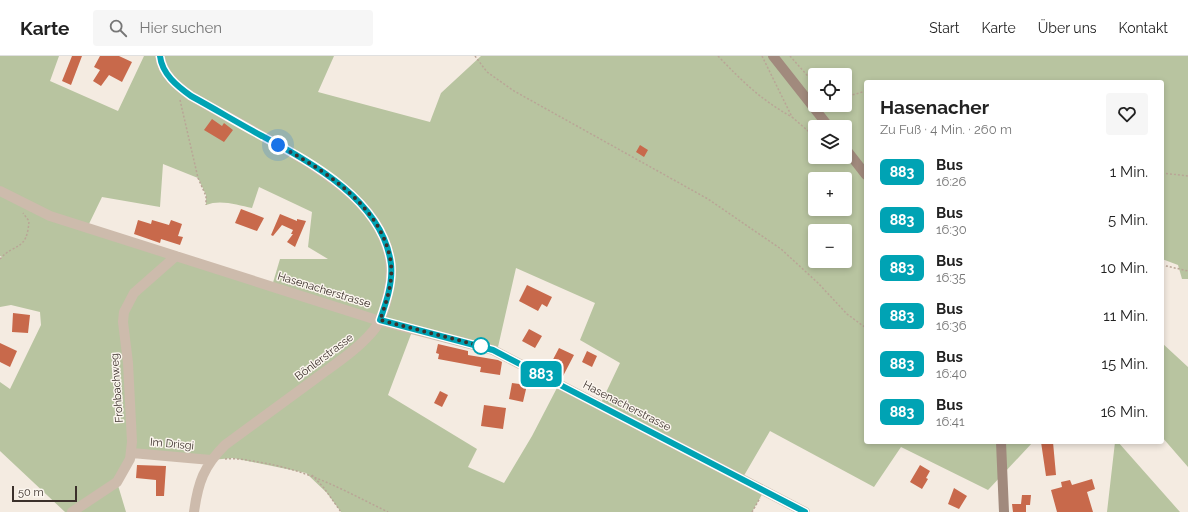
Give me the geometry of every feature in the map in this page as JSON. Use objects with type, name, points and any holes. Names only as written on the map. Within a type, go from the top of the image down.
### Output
[{"type":"street","name":"Bönlerstrasse","points":[[160,56],[166,74],[177,86],[191,96],[305,160],[337,181],[362,206],[380,230],[387,247],[391,264],[391,280],[386,305],[380,320],[363,342],[352,352],[225,446],[211,460],[201,479],[194,512]]},
{"type":"street","points":[[773,56],[823,120]]},
{"type":"street","points":[[852,157],[864,172]]},
{"type":"street","name":"Hasenacherstrasse","points":[[0,191],[50,216],[380,320],[493,350],[805,512]]},
{"type":"street","name":"Frohbachweg","points":[[72,512],[117,482],[128,466],[132,452],[124,312],[134,293],[176,256]]},
{"type":"street","points":[[1001,444],[1004,512]]},
{"type":"street","name":"Im Drisgi","points":[[132,452],[211,460]]},
{"type":"path","points":[[475,56],[487,72],[514,91],[708,199],[781,249],[818,283],[848,314],[864,326]]},
{"type":"path","points":[[718,56],[753,91],[772,106],[792,116],[808,131]]},
{"type":"path","points":[[762,56],[792,116]]},
{"type":"path","points":[[790,56],[808,76]]},
{"type":"path","points":[[177,86],[198,178],[206,196],[206,205]]},
{"type":"path","points":[[852,95],[864,92]]},
{"type":"path","points":[[1164,173],[1188,176]]},
{"type":"path","points":[[0,259],[1,256],[21,246],[28,235],[29,221],[19,209]]},
{"type":"path","points":[[1164,265],[1188,271]]},
{"type":"path","points":[[211,460],[233,458],[267,463],[311,474],[388,512]]},
{"type":"path","points":[[311,474],[327,492],[341,512]]},
{"type":"path","points":[[752,512],[764,491]]},
{"type":"green space","points":[[0,56],[59,56],[50,81],[118,111],[144,56],[334,56],[318,92],[430,122],[441,93],[481,56],[1188,56],[1188,279],[1182,279],[1178,265],[1164,260],[1164,80],[864,80],[864,444],[1031,444],[988,490],[901,447],[874,487],[770,431],[742,479],[764,491],[752,512],[341,512],[327,493],[306,473],[233,458],[211,460],[132,453],[117,482],[126,512],[65,512],[0,451],[0,382],[10,389],[41,325],[40,312],[11,305],[0,307],[0,259],[2,257],[0,256]],"holes":[[[163,164],[198,178],[206,195],[206,205],[211,203],[223,203],[252,208],[259,187],[312,212],[308,247],[328,259],[280,259],[272,286],[87,228],[102,197],[160,207]],[[516,268],[595,303],[580,340],[620,363],[600,405],[559,384],[532,436],[504,483],[468,467],[477,449],[388,395],[413,329],[477,341],[498,347]]]},
{"type":"green space","points":[[1164,345],[1188,367],[1188,467],[1164,439]]},
{"type":"green space","points":[[1115,444],[1120,444],[1180,512],[1107,512]]},
{"type":"building","points":[[72,56],[82,56],[71,85],[62,81]]},
{"type":"building","points":[[100,56],[119,56],[132,62],[122,82],[109,75],[101,86],[93,81],[100,70],[94,67]]},
{"type":"building","points":[[212,119],[222,126],[224,123],[233,130],[224,142],[204,130]]},
{"type":"building","points":[[640,145],[648,150],[644,157],[636,152]]},
{"type":"building","points":[[241,209],[264,218],[257,231],[235,223]]},
{"type":"building","points":[[280,214],[297,221],[297,219],[306,221],[295,247],[287,242],[293,234],[291,234],[293,230],[282,225],[273,236],[271,235]]},
{"type":"building","points":[[138,220],[151,224],[152,220],[169,225],[171,220],[182,224],[178,236],[183,237],[180,245],[161,239],[160,243],[134,234]]},
{"type":"building","points":[[527,285],[552,297],[547,307],[542,304],[538,311],[519,301]]},
{"type":"building","points":[[13,313],[30,315],[28,333],[12,332]]},
{"type":"building","points":[[529,329],[542,336],[535,348],[522,341]]},
{"type":"building","points":[[0,343],[17,351],[10,367],[0,362]]},
{"type":"building","points":[[438,344],[468,351],[468,355],[502,362],[500,375],[480,372],[481,367],[438,359],[439,354],[436,353]]},
{"type":"building","points":[[559,348],[574,355],[562,378],[547,371]]},
{"type":"building","points":[[587,351],[597,356],[592,367],[582,362]]},
{"type":"building","points":[[512,383],[527,385],[523,402],[509,399]]},
{"type":"building","points":[[440,391],[448,395],[442,407],[434,403]]},
{"type":"building","points":[[484,405],[506,408],[503,429],[481,426]]},
{"type":"building","points":[[1041,444],[1053,444],[1056,475],[1046,476]]},
{"type":"building","points":[[137,465],[166,466],[164,496],[156,496],[156,480],[136,478]]},
{"type":"building","points":[[920,465],[930,471],[926,478],[928,479],[922,489],[910,482]]},
{"type":"building","points":[[1092,479],[1095,489],[1087,492],[1093,512],[1057,512],[1051,490],[1062,487],[1061,482],[1070,480],[1072,485]]},
{"type":"building","points":[[954,488],[967,496],[959,509],[948,504]]},
{"type":"building","points":[[1022,495],[1031,495],[1030,505],[1026,505],[1026,512],[1013,512],[1012,504],[1021,504]]},
{"type":"bus line","name":"883","points":[[160,56],[166,74],[177,86],[191,96],[305,160],[337,181],[362,206],[380,230],[387,247],[391,264],[391,280],[386,305],[380,320],[493,350],[515,360],[805,512]]},
{"type":"route","points":[[278,145],[305,160],[337,181],[362,206],[380,230],[387,247],[391,264],[391,280],[386,305],[380,320],[481,346]]}]
